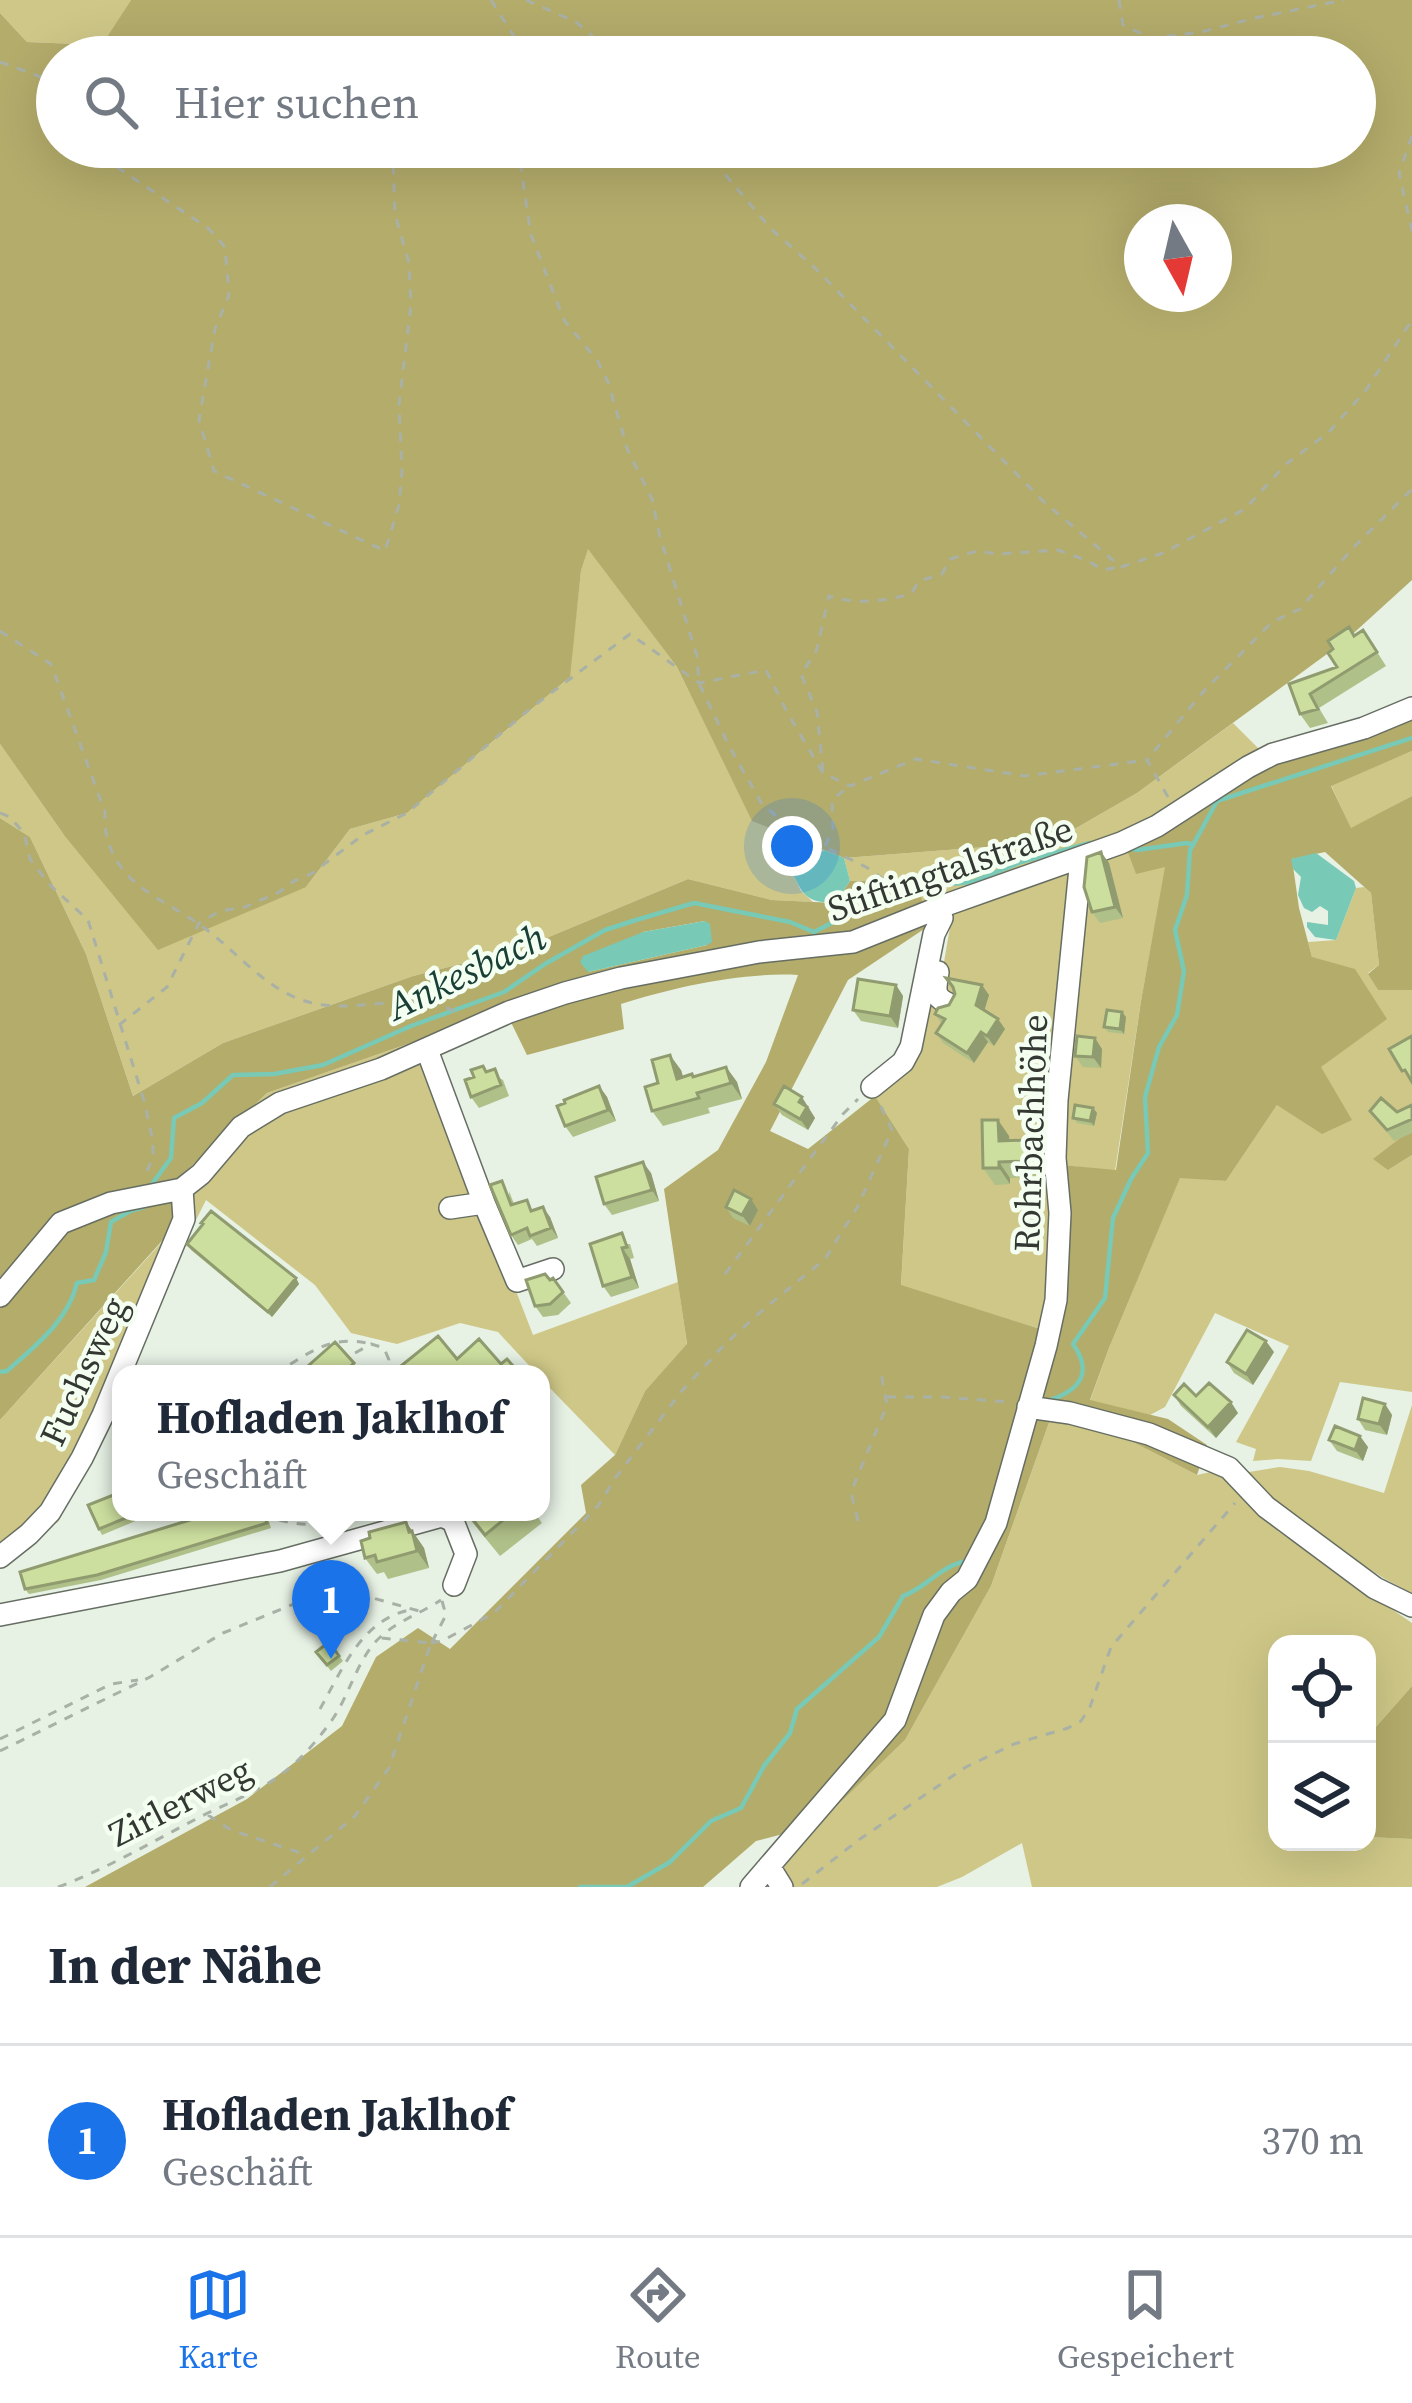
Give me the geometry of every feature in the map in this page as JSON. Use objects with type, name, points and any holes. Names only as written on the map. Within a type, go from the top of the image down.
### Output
[{"type":"street","name":"Stiftingtalstraße","points":[[182,1189],[241,1127],[267,1109],[427,1051],[509,1012],[621,978],[759,952],[854,942],[1157,826],[1274,754],[1364,728],[1412,708]]},
{"type":"street","name":"Rohrbachhöhe","points":[[751,1887],[895,1720],[934,1615],[968,1580],[996,1523],[1056,1300],[1058,1100],[1081,858]]},
{"type":"street","points":[[942,912],[935,994],[947,1003]]},
{"type":"street","points":[[872,1088],[903,1062],[911,1047],[942,912]]},
{"type":"street","points":[[427,1051],[518,1281],[553,1269]]},
{"type":"street","points":[[0,1296],[61,1223],[111,1202],[182,1189]]},
{"type":"street","name":"Fuchsweg","points":[[124,1365],[184,1219],[182,1189]]},
{"type":"street","points":[[450,1208],[484,1203]]},
{"type":"street","name":"Fuchsweg","points":[[0,1557],[50,1512],[112,1394]]},
{"type":"street","points":[[1029,1405],[1149,1434],[1228,1468],[1266,1507],[1375,1588],[1412,1606]]},
{"type":"street","points":[[0,1615],[280,1561],[424,1521]]},
{"type":"street","points":[[448,1592],[466,1555],[453,1521]]},
{"type":"street","points":[[769,1866],[782,1887]]},
{"type":"path","points":[[491,0],[514,36]]},
{"type":"path","points":[[526,0],[576,22],[592,36]]},
{"type":"path","points":[[1118,0],[1124,26],[1146,36]]},
{"type":"path","points":[[1167,36],[1344,0]]},
{"type":"path","points":[[0,62],[36,75]]},
{"type":"path","points":[[1412,136],[1399,173],[1412,231]]},
{"type":"path","points":[[118,168],[209,229],[225,247],[229,295],[215,329],[199,420],[214,471],[385,551],[398,506],[399,406],[411,305],[410,263],[395,214],[393,168]]},
{"type":"path","points":[[521,168],[531,235],[564,320],[597,360],[608,382],[628,451],[652,499],[697,656],[699,683],[762,804],[798,834],[866,867],[897,891]]},
{"type":"path","points":[[720,168],[771,229],[1044,502],[1120,567]]},
{"type":"path","points":[[823,773],[817,712],[801,674],[815,652],[829,596],[852,603],[911,594],[919,581],[942,574],[950,559],[976,551],[1058,550],[1103,570],[1163,553],[1245,509],[1286,464],[1329,432],[1366,390],[1412,320]]},
{"type":"path","points":[[825,848],[833,830],[832,800],[850,786],[916,759],[1025,776],[1147,760],[1244,650],[1272,622],[1300,609],[1412,489]]},
{"type":"path","points":[[0,632],[51,664],[104,812],[104,834],[120,866],[141,888],[199,923],[261,977],[304,1001],[345,1006],[443,1004],[463,1016]]},
{"type":"path","points":[[119,1025],[167,987],[199,923],[220,911],[279,892],[363,835],[407,813],[531,708],[630,634],[699,683],[766,670],[823,773],[850,786]]},
{"type":"path","points":[[1147,760],[1177,812]]},
{"type":"path","points":[[0,813],[24,833],[30,859],[49,884],[88,920],[153,1142],[147,1196]]},
{"type":"path","points":[[379,1638],[442,1641],[494,1612],[598,1506],[681,1392],[724,1345],[825,1259],[858,1206],[892,1130],[872,1088],[843,1114],[725,1274]]},
{"type":"path","points":[[290,1365],[336,1340],[384,1348],[386,1365]]},
{"type":"path","points":[[355,1353],[371,1344]]},
{"type":"path","points":[[858,1521],[851,1492],[886,1406],[881,1373]]},
{"type":"path","points":[[885,1397],[942,1396],[1029,1405]]},
{"type":"path","points":[[799,1887],[860,1839],[966,1768],[1014,1744],[1081,1721],[1111,1647],[1249,1488]]},
{"type":"path","points":[[283,1521],[300,1525],[338,1521]]},
{"type":"path","points":[[0,1751],[223,1634],[333,1590],[420,1611]]},
{"type":"path","points":[[270,1887],[355,1816],[389,1768],[431,1643],[446,1615],[448,1592]]},
{"type":"path","name":"Zirlerweg","points":[[58,1887],[244,1798],[296,1763],[333,1719],[379,1638],[448,1592]]},
{"type":"path","points":[[320,1708],[369,1631],[411,1610]]},
{"type":"path","points":[[0,1739],[111,1684],[146,1678]]},
{"type":"path","points":[[206,1814],[231,1830],[306,1854]]},
{"type":"shaded area","points":[[0,0],[131,0],[109,36],[36,36],[36,42],[27,42],[0,13]]},
{"type":"shaded area","points":[[131,0],[1412,0],[1412,580],[1346,640],[1137,793],[1052,842],[844,858],[752,821],[677,667],[588,549],[581,571],[570,677],[407,813],[350,829],[306,887],[158,950],[64,835],[0,744],[0,13],[27,42],[36,42],[36,168],[1376,168],[1376,36],[108,36]]},
{"type":"shaded area","points":[[588,548],[677,667],[752,820],[824,850],[793,874],[813,902],[772,900],[688,879],[520,949],[413,976],[223,1043],[133,1096],[86,954],[30,837],[0,818],[0,744],[64,835],[306,887],[350,829],[407,813],[569,678],[581,571]]},
{"type":"shaded area","points":[[1412,717],[1412,751],[1331,786],[1351,828],[1412,796],[1412,990],[1378,990],[1368,974],[1379,965],[1371,893],[1325,852],[1292,859],[1312,957],[1355,969],[1387,1019],[1321,1067],[1352,1120],[1322,1134],[1277,1105],[1226,1181],[1180,1178],[1109,1348],[1090,1400],[1168,1419],[1207,1445],[1197,1475],[1131,1441],[1051,1417],[991,1586],[905,1740],[817,1825],[756,1841],[703,1887],[85,1887],[247,1799],[342,1726],[376,1657],[418,1628],[450,1649],[586,1513],[581,1485],[615,1455],[645,1391],[687,1344],[664,1189],[718,1150],[766,1062],[798,975],[731,978],[621,1004],[624,1029],[527,1055],[505,1010],[267,1093],[177,1180],[171,1231],[0,1420],[0,818],[30,837],[86,954],[133,1096],[223,1043],[413,976],[520,949],[688,879],[772,900],[835,903],[850,881],[881,880],[921,897],[930,925],[848,980],[770,1131],[808,1149],[875,1096],[909,1149],[901,1285],[1037,1328],[1057,1326],[1062,1165],[1116,1170],[1165,867],[1136,874],[1126,847],[1250,772]],"holes":[[[705,921],[707,945],[588,972],[643,932]]]},
{"type":"shaded area","points":[[1233,723],[1272,762],[1166,866],[1115,1171],[1062,1165],[1054,1209],[1046,1327],[901,1286],[909,1149],[875,1096],[925,998],[940,985],[953,910],[930,925],[881,880],[850,881],[844,858],[1052,842],[1137,793]]},
{"type":"shaded area","points":[[1412,751],[1412,796],[1351,829],[1331,785]]},
{"type":"shaded area","points":[[1356,888],[1371,893],[1379,965],[1368,973],[1378,990],[1412,990],[1412,1129],[1388,1170],[1412,1155],[1412,1392],[1340,1382],[1311,1461],[1253,1461],[1256,1449],[1236,1442],[1289,1346],[1215,1313],[1165,1407],[1150,1415],[1090,1401],[1180,1177],[1226,1181],[1277,1105],[1320,1067],[1308,942],[1336,940]]},
{"type":"shaded area","points":[[419,1040],[533,1335],[678,1282],[687,1345],[645,1391],[615,1455],[550,1388],[550,1365],[529,1365],[498,1332],[460,1323],[397,1344],[351,1333],[315,1285],[206,1200],[132,1365],[112,1365],[112,1411],[58,1522],[0,1552],[0,1420],[171,1232],[177,1180],[267,1093]]},
{"type":"shaded area","points":[[1412,1129],[1412,1155],[1388,1170],[1373,1159]]},
{"type":"shaded area","points":[[1412,1405],[1412,1593],[1291,1519],[1243,1473],[1280,1467],[1309,1471],[1384,1493]]},
{"type":"shaded area","points":[[1051,1417],[1131,1441],[1197,1475],[1229,1468],[1279,1532],[1412,1623],[1412,1686],[1376,1727],[1376,1635],[1268,1635],[1268,1851],[1376,1851],[1376,1837],[1412,1839],[1412,1887],[1032,1887],[1022,1843],[937,1887],[768,1887],[817,1825],[905,1740],[991,1586]]},
{"type":"shaded area","points":[[1412,1686],[1412,1839],[1376,1837],[1376,1727]]},
{"type":"water","points":[[824,850],[844,858],[850,881],[835,903],[808,897],[793,874]]},
{"type":"water","points":[[1316,853],[1354,881],[1356,888],[1336,940],[1315,937],[1307,922],[1328,925],[1328,911],[1320,906],[1312,912],[1304,908],[1298,895],[1301,877],[1291,859]]},
{"type":"water","points":[[710,924],[712,942],[707,945],[588,972],[580,962],[583,956],[643,932]]},
{"type":"building","points":[[1349,627],[1354,636],[1363,630],[1377,652],[1310,694],[1318,709],[1300,714],[1289,684],[1337,667],[1328,653],[1333,649],[1328,641]]},
{"type":"building","points":[[1101,852],[1115,907],[1092,912],[1084,887],[1087,857]]},
{"type":"building","points":[[946,978],[982,985],[976,1005],[998,1019],[987,1036],[981,1032],[967,1053],[936,1033],[945,1019],[935,1014],[955,994]]},
{"type":"building","points":[[858,979],[896,985],[890,1016],[853,1010]]},
{"type":"building","points":[[1107,1010],[1122,1012],[1120,1029],[1104,1027]]},
{"type":"building","points":[[1077,1036],[1095,1038],[1093,1057],[1075,1056]]},
{"type":"building","points":[[1412,1036],[1412,1082],[1389,1049]]},
{"type":"building","points":[[670,1055],[677,1079],[726,1067],[731,1083],[652,1111],[645,1087],[658,1083],[652,1060]]},
{"type":"building","points":[[483,1066],[486,1072],[495,1069],[501,1085],[471,1097],[465,1080],[474,1077],[471,1070]]},
{"type":"building","points":[[599,1086],[608,1110],[565,1126],[557,1106]]},
{"type":"building","points":[[784,1086],[802,1097],[799,1102],[807,1107],[800,1119],[774,1104]]},
{"type":"building","points":[[1381,1098],[1397,1112],[1412,1105],[1412,1119],[1387,1130],[1370,1111]]},
{"type":"building","points":[[1075,1105],[1093,1108],[1090,1121],[1073,1118]]},
{"type":"building","points":[[982,1120],[998,1120],[999,1141],[1027,1140],[1028,1161],[983,1168]]},
{"type":"building","points":[[643,1162],[652,1190],[604,1204],[596,1177]]},
{"type":"building","points":[[502,1181],[511,1205],[527,1200],[531,1211],[543,1207],[551,1228],[530,1236],[527,1228],[511,1235],[490,1185]]},
{"type":"building","points":[[734,1190],[751,1199],[742,1215],[726,1207]]},
{"type":"building","points":[[211,1211],[296,1278],[268,1312],[187,1244]]},
{"type":"building","points":[[622,1233],[632,1277],[603,1286],[590,1244]]},
{"type":"building","points":[[545,1274],[563,1292],[550,1304],[535,1306],[526,1280]]},
{"type":"building","points":[[1247,1330],[1266,1341],[1246,1374],[1227,1362]]},
{"type":"building","points":[[438,1336],[457,1359],[479,1339],[501,1364],[507,1359],[512,1365],[402,1365]]},
{"type":"building","points":[[335,1342],[354,1363],[352,1365],[309,1365]]},
{"type":"building","points":[[1209,1383],[1231,1402],[1208,1427],[1174,1395],[1184,1384],[1196,1396]]},
{"type":"building","points":[[1363,1398],[1385,1404],[1379,1424],[1358,1419]]},
{"type":"building","points":[[1335,1426],[1360,1436],[1355,1450],[1329,1440]]},
{"type":"building","points":[[112,1496],[112,1521],[118,1521],[99,1529],[88,1505]]},
{"type":"building","points":[[187,1521],[267,1523],[97,1575],[25,1589],[20,1572]]},
{"type":"building","points":[[474,1521],[502,1521],[485,1535]]},
{"type":"building","points":[[406,1522],[417,1551],[377,1562],[375,1555],[365,1558],[361,1541],[370,1538],[369,1532]]},
{"type":"building","points":[[329,1642],[339,1656],[327,1665],[316,1652]]},
{"type":"waterway","points":[[1047,1401],[1068,1392],[1080,1380],[1082,1364],[1073,1344],[1105,1298],[1113,1218],[1148,1153],[1145,1097],[1159,1047],[1177,1015],[1184,971],[1175,930],[1187,895],[1190,850],[1217,801],[1412,738]]},
{"type":"waterway","name":"Ankesbach","points":[[152,1189],[171,1158],[174,1118],[202,1103],[233,1075],[323,1065],[504,992],[605,930],[694,903],[790,922],[814,932],[861,908],[873,891],[972,882],[1021,862],[1090,843]]},
{"type":"waterway","name":"Ankesbach","points":[[1129,848],[1193,845]]},
{"type":"waterway","name":"Ankesbach","points":[[0,1372],[7,1371],[49,1332],[77,1283],[94,1280],[106,1252],[111,1222],[144,1207]]},
{"type":"waterway","points":[[580,1887],[627,1887],[670,1862],[711,1821],[741,1808],[764,1766],[790,1733],[797,1709],[879,1637],[903,1596],[967,1561]]},
{"type":"place","name":"Hofladen Jaklhof","points":[[331,1659]]}]
